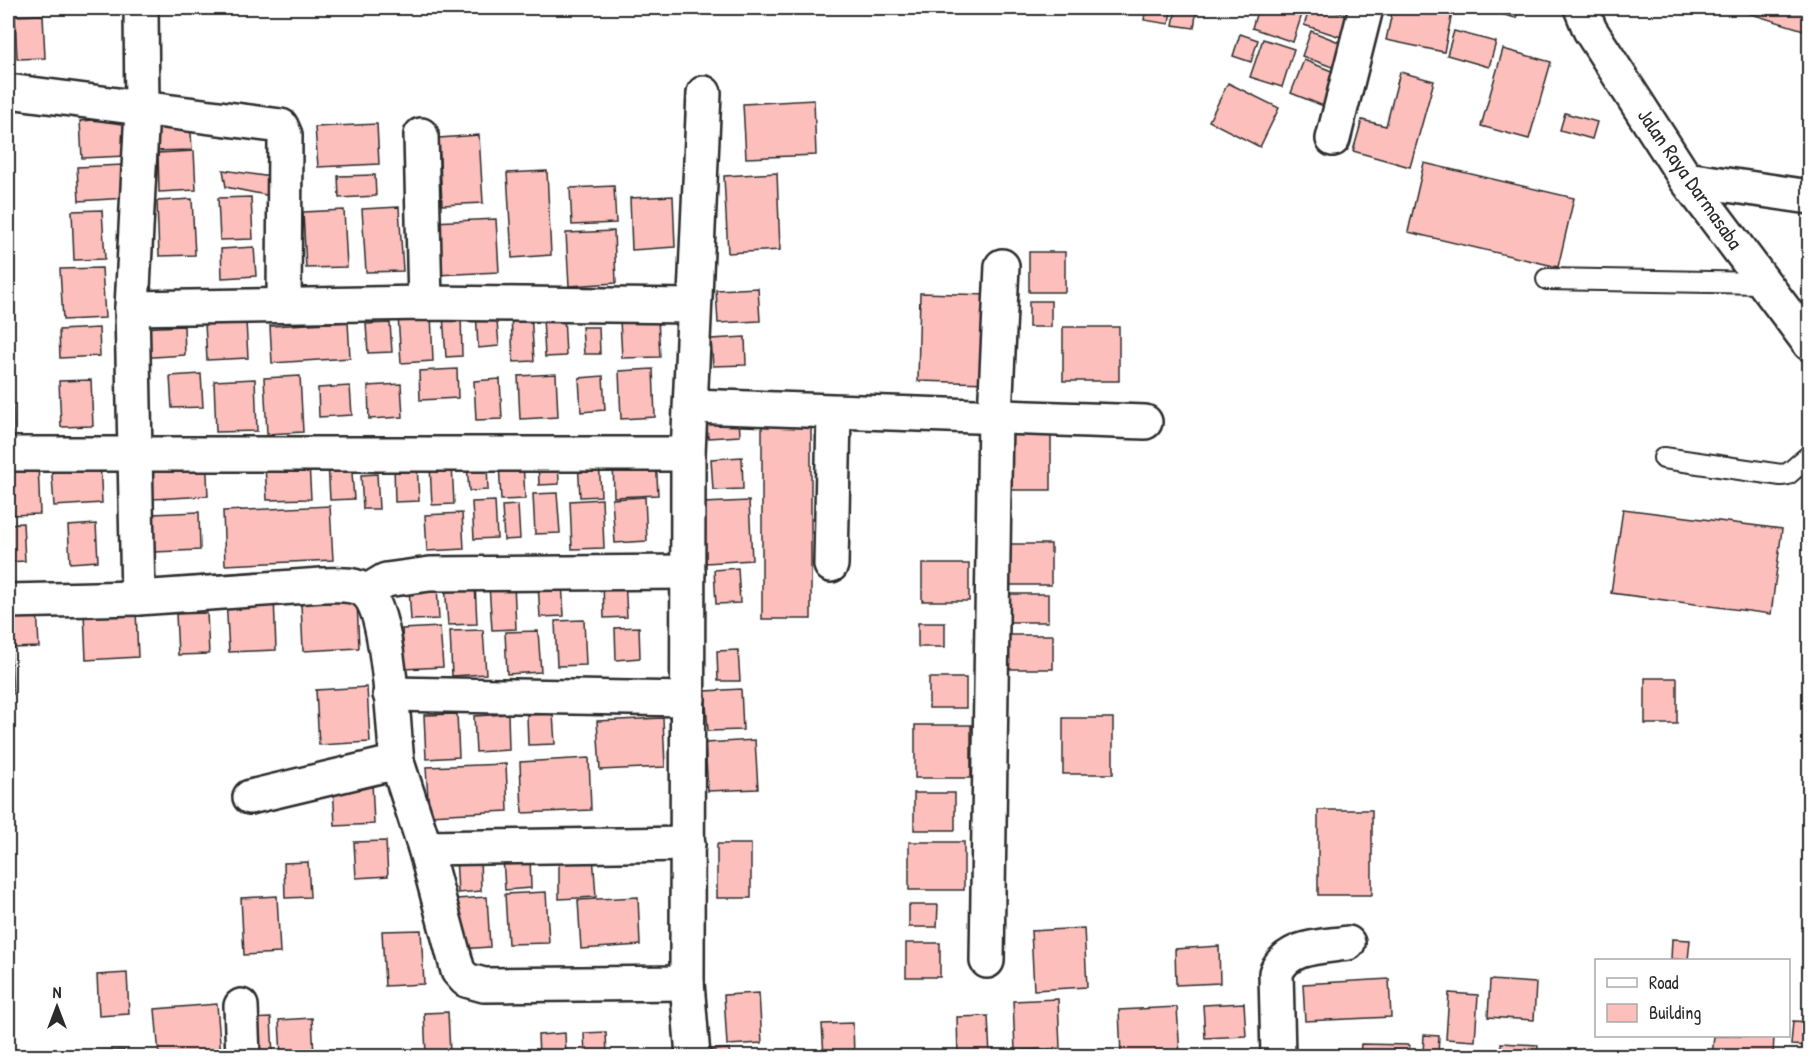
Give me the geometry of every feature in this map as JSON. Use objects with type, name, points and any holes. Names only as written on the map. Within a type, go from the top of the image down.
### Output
[{"type":"street","points":[[138,598],[132,308],[142,109],[141,8]]},
{"type":"street","points":[[1333,139],[1366,8]]},
{"type":"street","name":"Jalan Raya Darmasaba","points":[[1581,8],[1590,30],[1686,179],[1809,344]]},
{"type":"street","points":[[8,91],[281,126],[285,135],[284,305]]},
{"type":"street","points":[[693,1056],[687,983],[688,454],[704,93]]},
{"type":"street","points":[[421,135],[425,303]]},
{"type":"street","points":[[1686,179],[1809,197]]},
{"type":"street","points":[[987,961],[995,416],[1002,266]]},
{"type":"street","points":[[132,308],[425,303],[693,306]]},
{"type":"street","points":[[691,406],[1145,422]]},
{"type":"street","points":[[831,565],[834,412]]},
{"type":"street","points":[[8,454],[688,454]]},
{"type":"street","points":[[366,592],[386,580],[430,574],[688,572]]},
{"type":"street","points":[[8,601],[138,598],[345,585],[366,592],[381,618],[396,762],[425,848],[458,971],[466,980],[484,985],[687,983]]},
{"type":"street","points":[[390,694],[688,699]]},
{"type":"street","points":[[250,797],[396,762]]},
{"type":"street","points":[[425,848],[688,844]]},
{"type":"street","points":[[1278,1056],[1276,973],[1281,961],[1292,953],[1348,943]]},
{"type":"street","points":[[241,1006],[243,1056]]},
{"type":"lane","points":[[1546,279],[1763,283]]},
{"type":"lane","points":[[1664,458],[1780,475],[1788,474],[1809,455]]},
{"type":"building","points":[[1146,8],[1171,8],[1169,24],[1144,20]]},
{"type":"building","points":[[1176,8],[1197,8],[1194,28],[1173,25]]},
{"type":"building","points":[[1258,8],[1304,8],[1293,42],[1252,28]]},
{"type":"building","points":[[1310,8],[1325,8],[1351,16],[1344,38],[1304,25]]},
{"type":"building","points":[[1393,8],[1453,8],[1444,52],[1386,40]]},
{"type":"building","points":[[1479,8],[1519,8],[1516,18]]},
{"type":"building","points":[[1732,8],[1810,8],[1810,32]]},
{"type":"building","points":[[43,15],[45,58],[17,59],[15,16]]},
{"type":"building","points":[[1311,31],[1344,44],[1335,68],[1302,56]]},
{"type":"building","points":[[1454,31],[1496,42],[1489,67],[1447,55]]},
{"type":"building","points":[[1240,34],[1258,40],[1251,62],[1233,56]]},
{"type":"building","points":[[1263,39],[1294,49],[1282,87],[1250,77]]},
{"type":"building","points":[[1503,49],[1551,62],[1529,139],[1481,126]]},
{"type":"building","points":[[1304,60],[1339,74],[1326,107],[1291,93]]},
{"type":"building","points":[[1400,72],[1434,81],[1410,167],[1353,151],[1362,120],[1386,126]]},
{"type":"building","points":[[1228,83],[1279,108],[1260,147],[1209,121]]},
{"type":"building","points":[[814,100],[816,155],[746,158],[743,104]]},
{"type":"building","points":[[1565,113],[1597,122],[1592,139],[1560,130]]},
{"type":"building","points":[[190,116],[192,150],[151,151],[149,118]]},
{"type":"building","points":[[123,118],[125,156],[82,158],[80,121]]},
{"type":"building","points":[[377,124],[379,164],[318,167],[315,127]]},
{"type":"building","points":[[479,135],[483,203],[442,205],[439,138]]},
{"type":"building","points":[[194,151],[196,190],[159,192],[158,153]]},
{"type":"building","points":[[1424,163],[1574,198],[1558,267],[1408,232]]},
{"type":"building","points":[[124,165],[126,198],[79,201],[77,167]]},
{"type":"building","points":[[223,170],[271,177],[271,196],[226,187]]},
{"type":"building","points":[[547,171],[551,255],[512,258],[507,173]]},
{"type":"building","points":[[777,173],[780,250],[728,253],[724,176]]},
{"type":"building","points":[[375,175],[376,196],[339,198],[338,176]]},
{"type":"building","points":[[614,186],[616,223],[572,225],[570,188]]},
{"type":"building","points":[[673,196],[675,247],[632,250],[630,198]]},
{"type":"building","points":[[251,197],[253,239],[220,240],[218,198]]},
{"type":"building","points":[[192,199],[195,255],[159,256],[157,201]]},
{"type":"building","points":[[399,207],[403,271],[366,272],[362,209]]},
{"type":"building","points":[[102,210],[105,259],[74,260],[72,211]]},
{"type":"building","points":[[344,210],[347,267],[306,268],[303,212]]},
{"type":"building","points":[[496,219],[499,272],[436,275],[433,222]]},
{"type":"building","points":[[614,231],[616,283],[569,286],[566,233]]},
{"type":"building","points":[[254,247],[256,276],[222,278],[221,249]]},
{"type":"building","points":[[1029,252],[1065,252],[1065,292],[1029,292]]},
{"type":"building","points":[[102,268],[105,318],[63,320],[60,269]]},
{"type":"building","points":[[758,288],[760,321],[718,323],[716,290]]},
{"type":"building","points":[[920,293],[992,295],[989,383],[918,381]]},
{"type":"building","points":[[1029,301],[1051,301],[1051,327],[1029,327]]},
{"type":"building","points":[[496,309],[499,346],[478,348],[476,310]]},
{"type":"building","points":[[431,313],[433,361],[401,363],[398,315]]},
{"type":"building","points":[[531,313],[534,361],[513,362],[511,314]]},
{"type":"building","points":[[443,315],[461,315],[462,356],[446,357]]},
{"type":"building","points":[[564,315],[566,356],[545,357],[543,317]]},
{"type":"building","points":[[658,318],[660,357],[622,358],[620,320]]},
{"type":"building","points":[[246,321],[248,358],[207,360],[205,323]]},
{"type":"building","points":[[348,322],[350,358],[272,363],[270,326]]},
{"type":"building","points":[[390,323],[392,352],[368,353],[366,324]]},
{"type":"building","points":[[184,326],[185,355],[138,358],[137,328]]},
{"type":"building","points":[[582,327],[599,327],[600,354],[584,354]]},
{"type":"building","points":[[1063,327],[1119,327],[1119,381],[1063,381]]},
{"type":"building","points":[[99,328],[100,356],[60,358],[59,330]]},
{"type":"building","points":[[745,337],[746,365],[713,366],[711,339]]},
{"type":"building","points":[[457,369],[458,398],[420,400],[419,371]]},
{"type":"building","points":[[653,369],[655,417],[621,419],[619,371]]},
{"type":"building","points":[[201,374],[203,407],[172,408],[170,376]]},
{"type":"building","points":[[556,374],[558,417],[520,419],[518,376]]},
{"type":"building","points":[[300,376],[303,432],[267,434],[264,378]]},
{"type":"building","points":[[603,376],[605,410],[581,412],[579,378]]},
{"type":"building","points":[[8,379],[12,379],[14,431],[8,432]]},
{"type":"building","points":[[255,379],[257,431],[216,432],[214,381]]},
{"type":"building","points":[[500,379],[502,419],[476,420],[474,381]]},
{"type":"building","points":[[91,380],[93,426],[61,427],[59,381]]},
{"type":"building","points":[[401,384],[403,417],[369,419],[368,386]]},
{"type":"building","points":[[350,386],[352,415],[319,417],[318,388]]},
{"type":"building","points":[[762,416],[811,416],[811,619],[762,619]]},
{"type":"building","points":[[706,418],[739,418],[740,436],[708,438]]},
{"type":"building","points":[[1008,429],[1051,429],[1051,490],[1008,490]]},
{"type":"building","points":[[206,455],[208,496],[153,499],[151,458]]},
{"type":"building","points":[[656,457],[658,495],[614,497],[613,459]]},
{"type":"building","points":[[742,457],[743,489],[713,490],[711,459]]},
{"type":"building","points":[[558,458],[559,484],[539,485],[538,459]]},
{"type":"building","points":[[100,459],[102,503],[54,506],[51,462]]},
{"type":"building","points":[[599,459],[601,496],[580,497],[578,460]]},
{"type":"building","points":[[351,460],[354,499],[330,500],[328,461]]},
{"type":"building","points":[[523,461],[525,499],[501,500],[499,462]]},
{"type":"building","points":[[38,463],[40,514],[8,515],[8,465]]},
{"type":"building","points":[[309,463],[311,499],[267,500],[265,465]]},
{"type":"building","points":[[487,463],[488,490],[469,491],[467,465]]},
{"type":"building","points":[[417,464],[419,501],[395,502],[394,465]]},
{"type":"building","points":[[452,464],[454,504],[432,505],[430,465]]},
{"type":"building","points":[[377,474],[379,509],[363,509],[361,475]]},
{"type":"building","points":[[557,493],[560,533],[535,534],[533,494]]},
{"type":"building","points":[[645,497],[647,541],[615,543],[612,499]]},
{"type":"building","points":[[602,499],[604,548],[572,549],[570,501]]},
{"type":"building","points":[[495,501],[497,538],[474,539],[472,502]]},
{"type":"building","points":[[749,501],[752,560],[706,563],[703,503]]},
{"type":"building","points":[[518,505],[520,539],[504,540],[502,506]]},
{"type":"building","points":[[330,506],[333,560],[225,565],[223,511]]},
{"type":"building","points":[[1623,509],[1782,529],[1771,614],[1611,593]]},
{"type":"building","points":[[199,512],[200,550],[154,552],[152,514]]},
{"type":"building","points":[[462,513],[464,549],[427,551],[425,515]]},
{"type":"building","points":[[23,523],[25,561],[8,562],[8,524]]},
{"type":"building","points":[[96,524],[98,561],[70,563],[68,526]]},
{"type":"building","points":[[1005,544],[1051,544],[1051,585],[1005,585]]},
{"type":"building","points":[[922,564],[969,564],[969,601],[922,601]]},
{"type":"building","points":[[738,568],[740,603],[716,604],[714,570]]},
{"type":"building","points":[[625,580],[627,617],[604,618],[603,581]]},
{"type":"building","points":[[562,582],[564,616],[540,617],[538,583]]},
{"type":"building","points":[[475,583],[477,624],[448,625],[445,585]]},
{"type":"building","points":[[514,583],[516,629],[492,630],[489,585]]},
{"type":"building","points":[[437,586],[439,619],[411,620],[409,588]]},
{"type":"building","points":[[1010,594],[1048,594],[1048,622],[1010,622]]},
{"type":"building","points":[[274,596],[276,650],[229,652],[226,598]]},
{"type":"building","points":[[357,601],[359,648],[303,651],[301,604]]},
{"type":"building","points":[[37,607],[39,647],[12,648],[10,608]]},
{"type":"building","points":[[136,610],[138,657],[86,660],[84,612]]},
{"type":"building","points":[[207,613],[209,654],[178,655],[176,614]]},
{"type":"building","points":[[584,620],[586,665],[557,666],[555,621]]},
{"type":"building","points":[[918,623],[945,623],[945,647],[918,647]]},
{"type":"building","points":[[440,627],[443,667],[404,669],[402,629]]},
{"type":"building","points":[[639,627],[640,658],[616,660],[615,628]]},
{"type":"building","points":[[483,630],[486,674],[452,676],[450,631]]},
{"type":"building","points":[[538,631],[541,672],[507,674],[505,632]]},
{"type":"building","points":[[1007,635],[1053,635],[1053,669],[1007,669]]},
{"type":"building","points":[[738,650],[740,681],[718,681],[717,651]]},
{"type":"building","points":[[8,652],[11,652],[13,694],[8,694]]},
{"type":"building","points":[[929,678],[966,678],[966,708],[929,708]]},
{"type":"building","points":[[1645,678],[1677,678],[1677,724],[1645,724]]},
{"type":"building","points":[[367,687],[370,742],[319,745],[316,690]]},
{"type":"building","points":[[741,689],[743,730],[708,731],[705,691]]},
{"type":"building","points":[[457,714],[459,757],[426,759],[424,715]]},
{"type":"building","points":[[508,714],[509,750],[476,752],[474,716]]},
{"type":"building","points":[[553,714],[555,744],[528,745],[527,715]]},
{"type":"building","points":[[663,718],[665,767],[600,770],[597,721]]},
{"type":"building","points":[[1063,718],[1113,718],[1113,774],[1063,774]]},
{"type":"building","points":[[915,725],[971,725],[971,778],[915,778]]},
{"type":"building","points":[[755,740],[758,789],[708,791],[705,743]]},
{"type":"building","points":[[589,758],[591,810],[522,813],[520,762]]},
{"type":"building","points":[[506,764],[508,811],[429,815],[426,767]]},
{"type":"building","points":[[372,782],[374,824],[335,826],[333,783]]},
{"type":"building","points":[[914,793],[955,793],[955,830],[914,830]]},
{"type":"building","points":[[1318,810],[1372,810],[1372,895],[1318,895]]},
{"type":"building","points":[[386,841],[388,876],[356,878],[354,842]]},
{"type":"building","points":[[909,842],[964,842],[964,890],[909,890]]},
{"type":"building","points":[[717,844],[751,844],[751,898],[717,898]]},
{"type":"building","points":[[559,855],[593,855],[596,897],[559,899]]},
{"type":"building","points":[[480,856],[481,891],[458,893],[456,857]]},
{"type":"building","points":[[530,856],[531,888],[505,890],[503,857]]},
{"type":"building","points":[[308,862],[310,897],[285,898],[284,863]]},
{"type":"building","points":[[546,892],[549,943],[508,944],[505,894]]},
{"type":"building","points":[[277,896],[280,953],[244,955],[241,898]]},
{"type":"building","points":[[487,897],[490,947],[459,949],[456,899]]},
{"type":"building","points":[[638,897],[640,945],[581,949],[578,900]]},
{"type":"building","points":[[909,905],[938,905],[937,927],[909,927]]},
{"type":"building","points":[[1084,928],[1087,987],[1034,990],[1031,931]]},
{"type":"building","points":[[421,930],[424,984],[385,986],[382,931]]},
{"type":"building","points":[[1672,939],[1690,940],[1688,959],[1671,959]]},
{"type":"building","points":[[906,943],[940,943],[940,977],[906,977]]},
{"type":"building","points":[[1219,946],[1220,983],[1176,985],[1175,949]]},
{"type":"building","points":[[127,973],[129,1014],[99,1016],[97,975]]},
{"type":"building","points":[[1389,979],[1391,1017],[1305,1021],[1303,984]]},
{"type":"building","points":[[1490,980],[1536,983],[1534,1020],[1488,1017]]},
{"type":"building","points":[[759,993],[762,1043],[727,1045],[724,995]]},
{"type":"building","points":[[1449,993],[1478,995],[1475,1041],[1446,1039]]},
{"type":"building","points":[[1058,999],[1060,1048],[1015,1051],[1013,1001]]},
{"type":"building","points":[[1244,1003],[1246,1036],[1205,1038],[1203,1005]]},
{"type":"building","points":[[217,1004],[221,1056],[159,1056],[155,1009]]},
{"type":"building","points":[[1177,1007],[1180,1056],[1121,1056],[1119,1010]]},
{"type":"building","points":[[448,1012],[450,1053],[426,1054],[424,1013]]},
{"type":"building","points":[[988,1016],[990,1056],[958,1056],[957,1017]]},
{"type":"building","points":[[271,1018],[273,1056],[250,1056],[248,1019]]},
{"type":"building","points":[[312,1018],[314,1056],[281,1056],[279,1020]]},
{"type":"building","points":[[1793,1021],[1810,1022],[1810,1046],[1791,1045]]},
{"type":"building","points":[[853,1023],[854,1056],[824,1056],[822,1024]]},
{"type":"building","points":[[606,1032],[607,1056],[585,1056],[584,1033]]},
{"type":"building","points":[[565,1033],[566,1056],[539,1056],[538,1035]]},
{"type":"building","points":[[1424,1035],[1439,1036],[1438,1054],[1423,1053]]},
{"type":"building","points":[[1714,1037],[1774,1037],[1773,1056],[1712,1056]]},
{"type":"building","points":[[1501,1043],[1538,1045],[1537,1056],[1501,1056]]},
{"type":"building","points":[[1361,1044],[1409,1045],[1409,1056],[1360,1056]]},
{"type":"building","points":[[729,1049],[730,1056],[697,1056],[697,1051]]},
{"type":"building","points":[[124,1050],[125,1056],[86,1056],[86,1051]]},
{"type":"building","points":[[1251,1050],[1251,1056],[1222,1056],[1222,1051]]},
{"type":"building","points":[[907,1054],[907,1056],[873,1056],[873,1055]]}]
